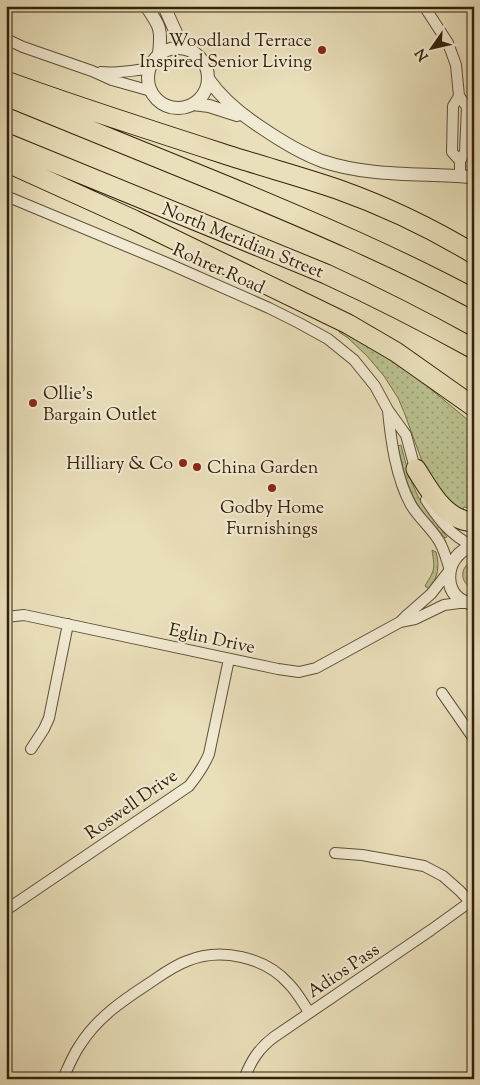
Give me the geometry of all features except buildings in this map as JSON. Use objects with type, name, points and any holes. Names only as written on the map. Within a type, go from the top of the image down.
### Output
[{"type":"highway","points":[[6,82],[91,111],[338,189],[403,216],[474,254]]},
{"type":"highway","points":[[6,96],[320,224],[387,254],[474,299]]},
{"type":"highway","name":"North Meridian Street","points":[[6,143],[326,274],[426,322],[474,349]]},
{"type":"highway","points":[[6,162],[134,220],[348,324],[396,352],[471,406]]},
{"type":"highway","points":[[416,469],[447,512],[461,520],[474,522]]},
{"type":"street","points":[[146,6],[159,25],[161,41],[159,54]]},
{"type":"street","points":[[164,6],[177,35],[200,56],[205,63],[209,80],[201,98],[193,104],[184,108],[174,108],[165,105],[151,91],[148,77],[151,64],[166,49],[184,47],[192,50]]},
{"type":"street","points":[[424,6],[448,43],[456,65],[460,96],[467,107],[465,152],[460,161],[469,177]]},
{"type":"street","points":[[6,39],[23,47],[93,71],[112,80],[151,91]]},
{"type":"street","points":[[93,71],[114,73],[149,69]]},
{"type":"street","points":[[209,80],[224,99],[251,121],[290,146],[321,160],[354,169],[469,177]]},
{"type":"street","points":[[193,104],[218,108],[251,121]]},
{"type":"street","name":"Rohrer Road","points":[[6,196],[269,308],[333,343],[354,360],[375,386],[388,410],[406,435],[422,493],[434,511],[453,534],[473,546]]},
{"type":"street","name":"Rohrer Road","points":[[388,410],[390,436],[405,491],[416,512],[436,535],[441,544],[449,570]]},
{"type":"street","points":[[472,603],[462,600],[453,591],[449,570],[458,553],[473,546]]},
{"type":"street","name":"Eglin Drive","points":[[6,617],[24,615],[299,672],[325,664],[400,622],[431,594],[449,570]]},
{"type":"street","name":"Eglin Drive","points":[[400,622],[415,619],[444,606],[472,603]]},
{"type":"street","points":[[31,749],[49,718],[68,624]]},
{"type":"street","name":"Roswell Drive","points":[[6,910],[189,786],[204,765],[209,754],[229,659]]},
{"type":"street","points":[[442,693],[474,739]]},
{"type":"street","points":[[335,853],[362,855],[424,866],[443,876],[472,901]]},
{"type":"street","name":"Adios Pass","points":[[244,1079],[256,1053],[264,1045],[290,1025],[472,901]]},
{"type":"street","points":[[63,1079],[80,1045],[111,1009],[174,967],[196,957],[219,954],[258,962],[289,984],[309,1012]]},
{"type":"green space","points":[[340,330],[410,372],[474,425],[474,508],[464,507],[462,512],[453,507],[426,472],[398,398],[384,376],[367,356],[339,332]]},
{"type":"green space","points":[[401,445],[417,495],[447,537],[445,538],[423,512],[412,494],[398,446]]},
{"type":"green space","points":[[432,550],[436,552],[438,567],[436,576],[429,589],[425,586],[433,569]]},
{"type":"green space","points":[[474,560],[474,588],[465,583],[463,574],[469,562]]},
{"type":"place","name":"Woodland Terrace Inspired Senior Living","points":[[322,50]]},
{"type":"place","name":"Ollie's Bargain Outlet","points":[[33,403]]},
{"type":"place","name":"Hilliary & Co","points":[[183,463]]},
{"type":"place","name":"China Garden","points":[[197,467]]},
{"type":"place","name":"Godby Home Furnishings","points":[[272,488]]}]
